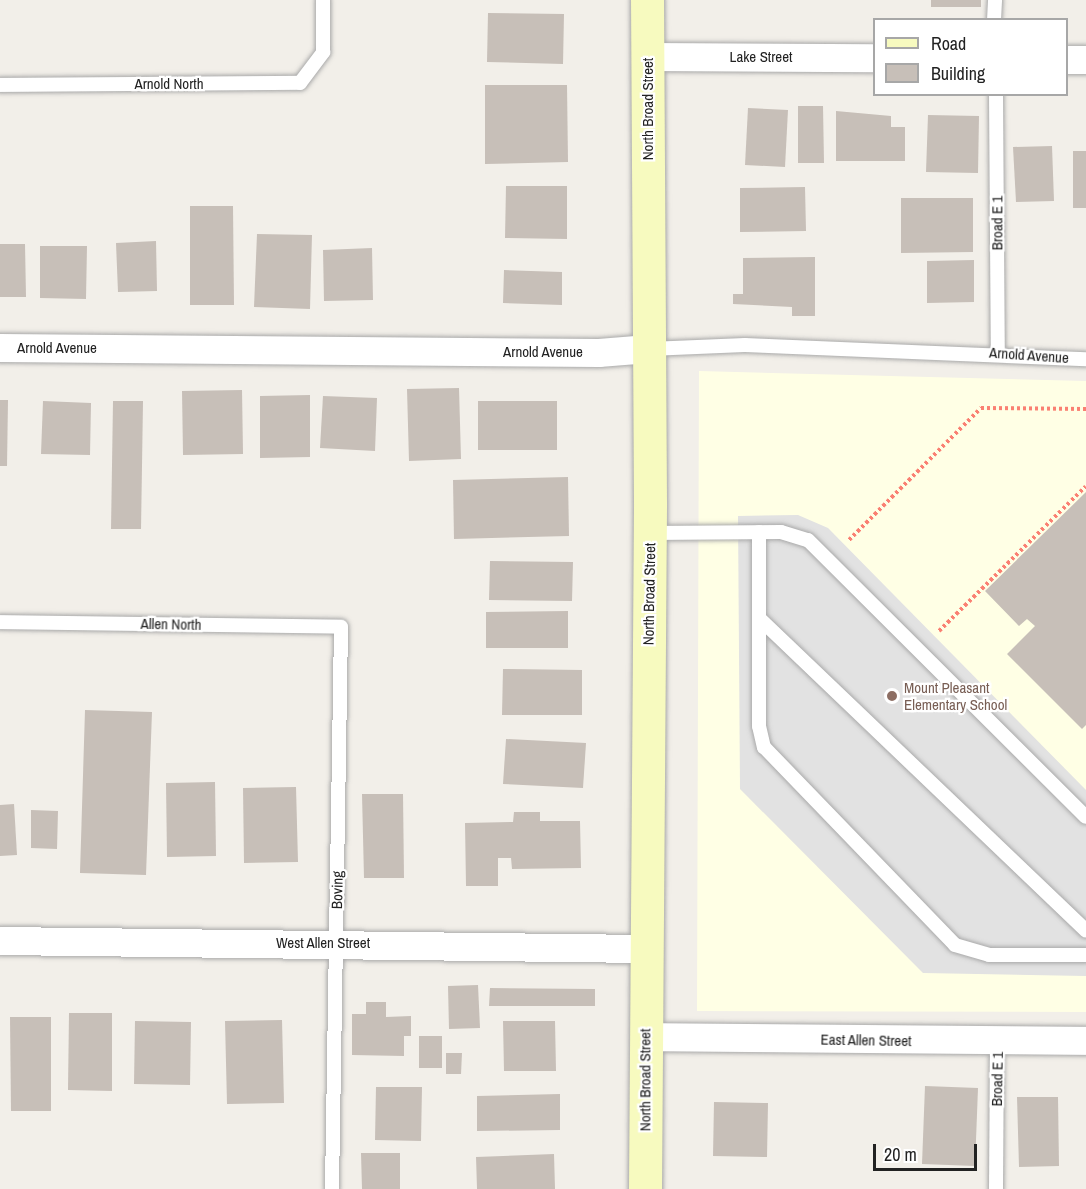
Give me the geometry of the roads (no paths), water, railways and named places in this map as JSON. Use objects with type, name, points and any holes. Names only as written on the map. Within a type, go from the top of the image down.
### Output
[{"type":"street","name":"North Broad Street","points":[[645,1189],[645,949],[650,533],[647,0]]},
{"type":"street","name":"Lake Street","points":[[647,57],[873,58]]},
{"type":"street","points":[[1068,60],[1086,60]]},
{"type":"street","name":"Arnold Avenue","points":[[0,348],[599,353],[649,349]]},
{"type":"street","name":"West Allen Street","points":[[0,941],[336,943],[645,949]]},
{"type":"street","name":"East Allen Street","points":[[645,1037],[1086,1041]]},
{"type":"lane","name":"Arnold North","points":[[0,85],[300,83],[323,52],[323,0]]},
{"type":"lane","points":[[994,18],[995,0]]},
{"type":"lane","name":"Broad E 1","points":[[996,96],[998,352]]},
{"type":"lane","name":"Arnold Avenue","points":[[649,349],[693,344],[998,352],[1086,359]]},
{"type":"lane","points":[[759,532],[759,726],[764,747],[955,945],[980,953],[1086,955]]},
{"type":"lane","points":[[650,533],[790,532],[822,551],[1086,817]]},
{"type":"lane","points":[[760,619],[1086,931]]},
{"type":"lane","name":"Allen North","points":[[0,622],[341,627]]},
{"type":"lane","name":"Boving","points":[[332,1189],[341,627]]},
{"type":"lane","name":"Broad E 1","points":[[996,1189],[997,1041]]},
{"type":"place","name":"Mount Pleasant Elementary School","points":[[892,696]]}]
